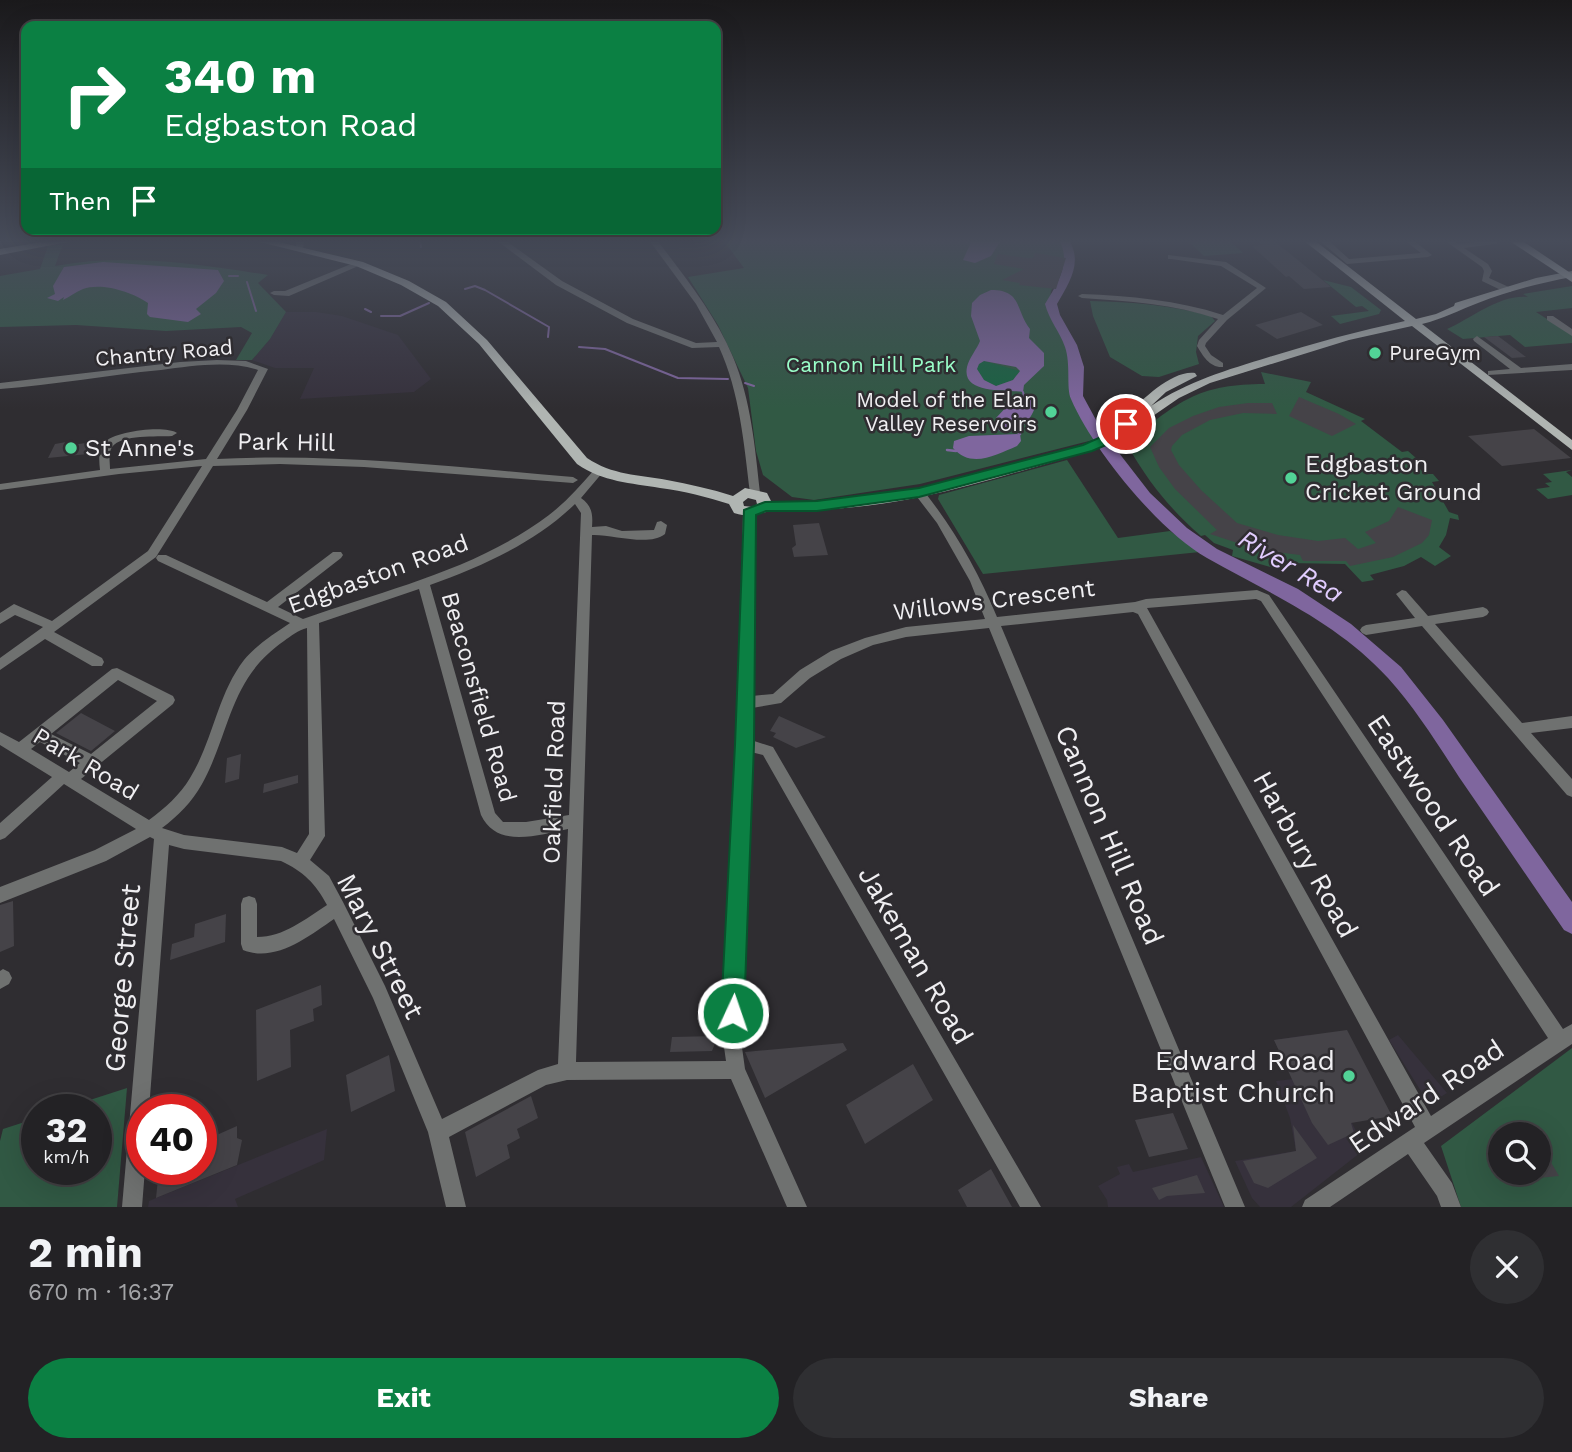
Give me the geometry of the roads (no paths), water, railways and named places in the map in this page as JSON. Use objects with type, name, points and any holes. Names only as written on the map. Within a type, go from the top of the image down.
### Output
[{"type":"main road","points":[[426,296],[461,319],[582,461],[598,472],[622,479],[685,488],[735,501]]},
{"type":"main road","points":[[1386,296],[1572,446]]},
{"type":"main road","points":[[1115,436],[1162,388],[1285,350],[1414,318],[1438,317],[1489,296]]},
{"type":"main road","points":[[1414,318],[1491,373],[1514,401]]},
{"type":"main road","points":[[735,501],[737,508],[749,513],[765,506],[817,506],[919,493],[1096,445],[1115,436],[1175,395],[1225,368]]},
{"type":"main road","points":[[1162,388],[1175,395]]},
{"type":"main road","points":[[735,501],[740,495],[755,493],[765,499],[765,506]]},
{"type":"street","points":[[584,296],[630,321],[695,346],[721,344]]},
{"type":"street","points":[[695,296],[735,375],[755,493]]},
{"type":"street","points":[[1086,296],[1171,303],[1224,318]]},
{"type":"street","points":[[1225,368],[1208,357],[1200,346],[1207,333],[1251,296]]},
{"type":"street","points":[[1550,318],[1572,333]]},
{"type":"street","points":[[1477,339],[1519,371]]},
{"type":"street","name":"Chantry Road","points":[[0,387],[192,365],[245,363],[262,367],[264,372],[258,383],[209,463]]},
{"type":"street","points":[[1491,373],[1572,367]]},
{"type":"street","points":[[105,472],[105,451],[111,443],[125,437],[172,433]]},
{"type":"street","name":"Park Hill","points":[[0,487],[105,472],[209,463],[304,461],[573,480]]},
{"type":"street","points":[[0,665],[145,562],[160,544],[209,463]]},
{"type":"street","name":"Edgbaston Road","points":[[0,895],[155,833],[185,798],[203,770],[243,672],[255,657],[275,640],[308,622],[481,561],[504,550],[545,524],[575,499],[598,472]]},
{"type":"street","name":"Cannon Hill Road","points":[[919,493],[960,551],[976,581],[1235,1207]]},
{"type":"street","name":"Oakfield Road","points":[[567,1071],[587,513],[584,506],[575,499]]},
{"type":"street","points":[[749,513],[744,745],[732,1040],[736,1070],[797,1207]]},
{"type":"street","points":[[586,531],[606,530],[621,535],[659,534],[661,525]]},
{"type":"street","points":[[269,607],[337,555]]},
{"type":"street","points":[[162,558],[308,622],[317,836],[300,862]]},
{"type":"street","name":"Beaconsfield Road","points":[[423,582],[488,815],[493,824],[499,828],[512,829],[575,821]]},
{"type":"street","name":"Willows Crescent","points":[[744,704],[776,699],[821,664],[870,641],[906,632],[1248,593],[1265,598]]},
{"type":"street","points":[[1402,594],[1572,790]]},
{"type":"street","name":"Eastwood Road","points":[[1265,598],[1566,1037]]},
{"type":"street","name":"Harbury Road","points":[[1135,607],[1143,611],[1427,1129]]},
{"type":"street","points":[[0,619],[14,609],[90,651],[97,662]]},
{"type":"street","points":[[1366,630],[1483,612]]},
{"type":"street","points":[[0,832],[168,700],[117,673],[20,750]]},
{"type":"street","points":[[1520,729],[1572,722]]},
{"type":"street","points":[[40,734],[92,762]]},
{"type":"street","name":"Park Road","points":[[0,738],[155,833]]},
{"type":"street","name":"Jakeman Road","points":[[744,745],[757,746],[768,751],[1031,1207]]},
{"type":"street","name":"Mary Street","points":[[155,833],[184,842],[282,854],[300,862],[323,881],[379,992],[438,1132],[456,1207]]},
{"type":"street","name":"George Street","points":[[132,1207],[155,833]]},
{"type":"street","points":[[249,904],[249,944],[257,947],[281,941],[337,908]]},
{"type":"street","name":"Edward Road","points":[[1312,1207],[1566,1037]]},
{"type":"street","points":[[438,1132],[544,1076],[567,1071],[736,1070]]},
{"type":"street","points":[[1410,1140],[1445,1190],[1451,1207]]},
{"type":"waterway","points":[[251,296],[256,311]]},
{"type":"waterway","points":[[496,296],[549,327],[548,337]]},
{"type":"waterway","name":"River Rea","points":[[1055,296],[1051,304],[1054,315],[1071,345],[1077,367],[1076,396],[1096,432],[1145,497],[1181,532],[1211,553],[1292,594],[1345,629],[1394,672],[1436,726],[1572,922]]},
{"type":"waterway","points":[[381,316],[400,316],[429,303]]},
{"type":"waterway","points":[[365,309],[371,312]]},
{"type":"waterway","points":[[579,347],[605,349],[678,378],[728,379]]},
{"type":"waterway","points":[[745,383],[754,386]]},
{"type":"waterway","points":[[1023,392],[1025,401]]},
{"type":"waterway","points":[[1017,431],[1020,434]]},
{"type":"waterway","points":[[947,450],[956,451]]},
{"type":"place","name":"PureGym","points":[[1375,353]]},
{"type":"place","name":"Model of the Elan Valley Reservoirs","points":[[1051,412]]},
{"type":"place","name":"St Anne's","points":[[71,448]]},
{"type":"place","name":"Edgbaston Cricket Ground","points":[[1291,478]]},
{"type":"place","name":"Edward Road Baptist Church","points":[[1349,1076]]},
{"type":"park label","name":"Cannon Hill Park","points":[[871,365]]}]
